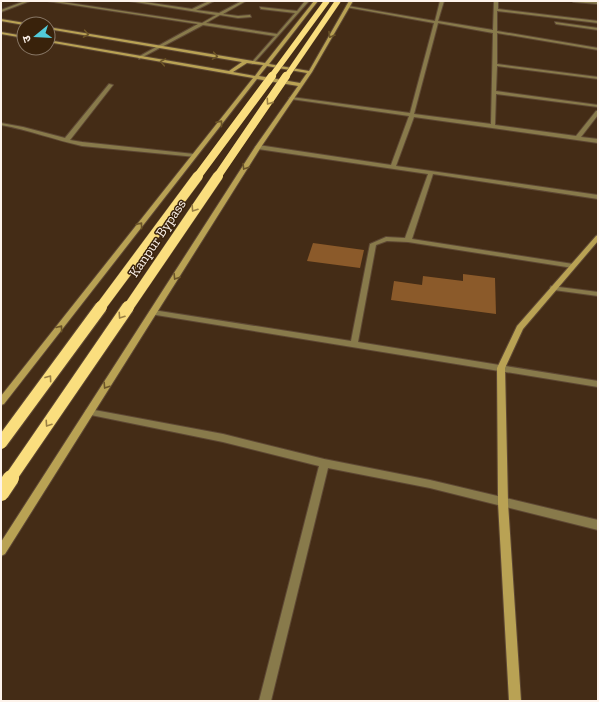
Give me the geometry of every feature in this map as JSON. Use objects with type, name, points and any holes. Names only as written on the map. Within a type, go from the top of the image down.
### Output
[{"type":"highway","name":"Kanpur Bypass","points":[[1,443],[327,1]]},
{"type":"highway","name":"Kanpur Bypass","points":[[1,493],[338,1]]},
{"type":"main road","points":[[1,402],[316,1]]},
{"type":"main road","points":[[1,551],[258,147],[310,72],[349,4]]},
{"type":"main road","points":[[1,20],[16,22]]},
{"type":"main road","points":[[56,29],[310,72]]},
{"type":"main road","points":[[1,33],[16,36]]},
{"type":"main road","points":[[56,42],[301,85]]},
{"type":"main road","points":[[229,73],[245,62]]},
{"type":"main road","points":[[515,701],[503,503],[501,368],[520,328],[598,237]]},
{"type":"street","points":[[1,11],[28,1]]},
{"type":"street","points":[[49,1],[200,25],[278,35]]},
{"type":"street","points":[[132,1],[254,18]]},
{"type":"street","points":[[206,1],[211,1]]},
{"type":"street","points":[[193,10],[211,1]]},
{"type":"street","points":[[139,58],[244,1]]},
{"type":"street","points":[[253,63],[308,1]]},
{"type":"street","points":[[393,167],[412,114],[436,21],[441,10],[442,1]]},
{"type":"street","points":[[493,125],[495,92],[496,1]]},
{"type":"street","points":[[574,1],[598,4]]},
{"type":"street","points":[[349,4],[496,32],[598,49]]},
{"type":"street","points":[[261,8],[298,12]]},
{"type":"street","points":[[496,10],[598,22]]},
{"type":"street","points":[[556,23],[598,29]]},
{"type":"street","points":[[495,64],[598,78]]},
{"type":"street","points":[[66,141],[110,85]]},
{"type":"street","points":[[495,92],[598,106]]},
{"type":"street","points":[[291,98],[493,125],[598,141]]},
{"type":"street","points":[[577,138],[598,112]]},
{"type":"street","points":[[1,124],[22,128],[66,141],[194,156]]},
{"type":"street","points":[[258,147],[598,197]]},
{"type":"street","points":[[408,240],[431,173]]},
{"type":"street","points":[[354,345],[374,244],[386,239],[408,240],[573,266]]},
{"type":"street","points":[[554,288],[598,294]]},
{"type":"street","points":[[153,312],[598,384]]},
{"type":"street","points":[[90,412],[223,438],[324,463],[430,484],[598,525]]},
{"type":"street","points":[[265,701],[324,463]]},
{"type":"building","points":[[313,243],[364,250],[360,268],[307,261]]},
{"type":"building","points":[[463,274],[495,278],[496,314],[391,300],[394,281],[422,285],[423,276],[463,281]]}]
